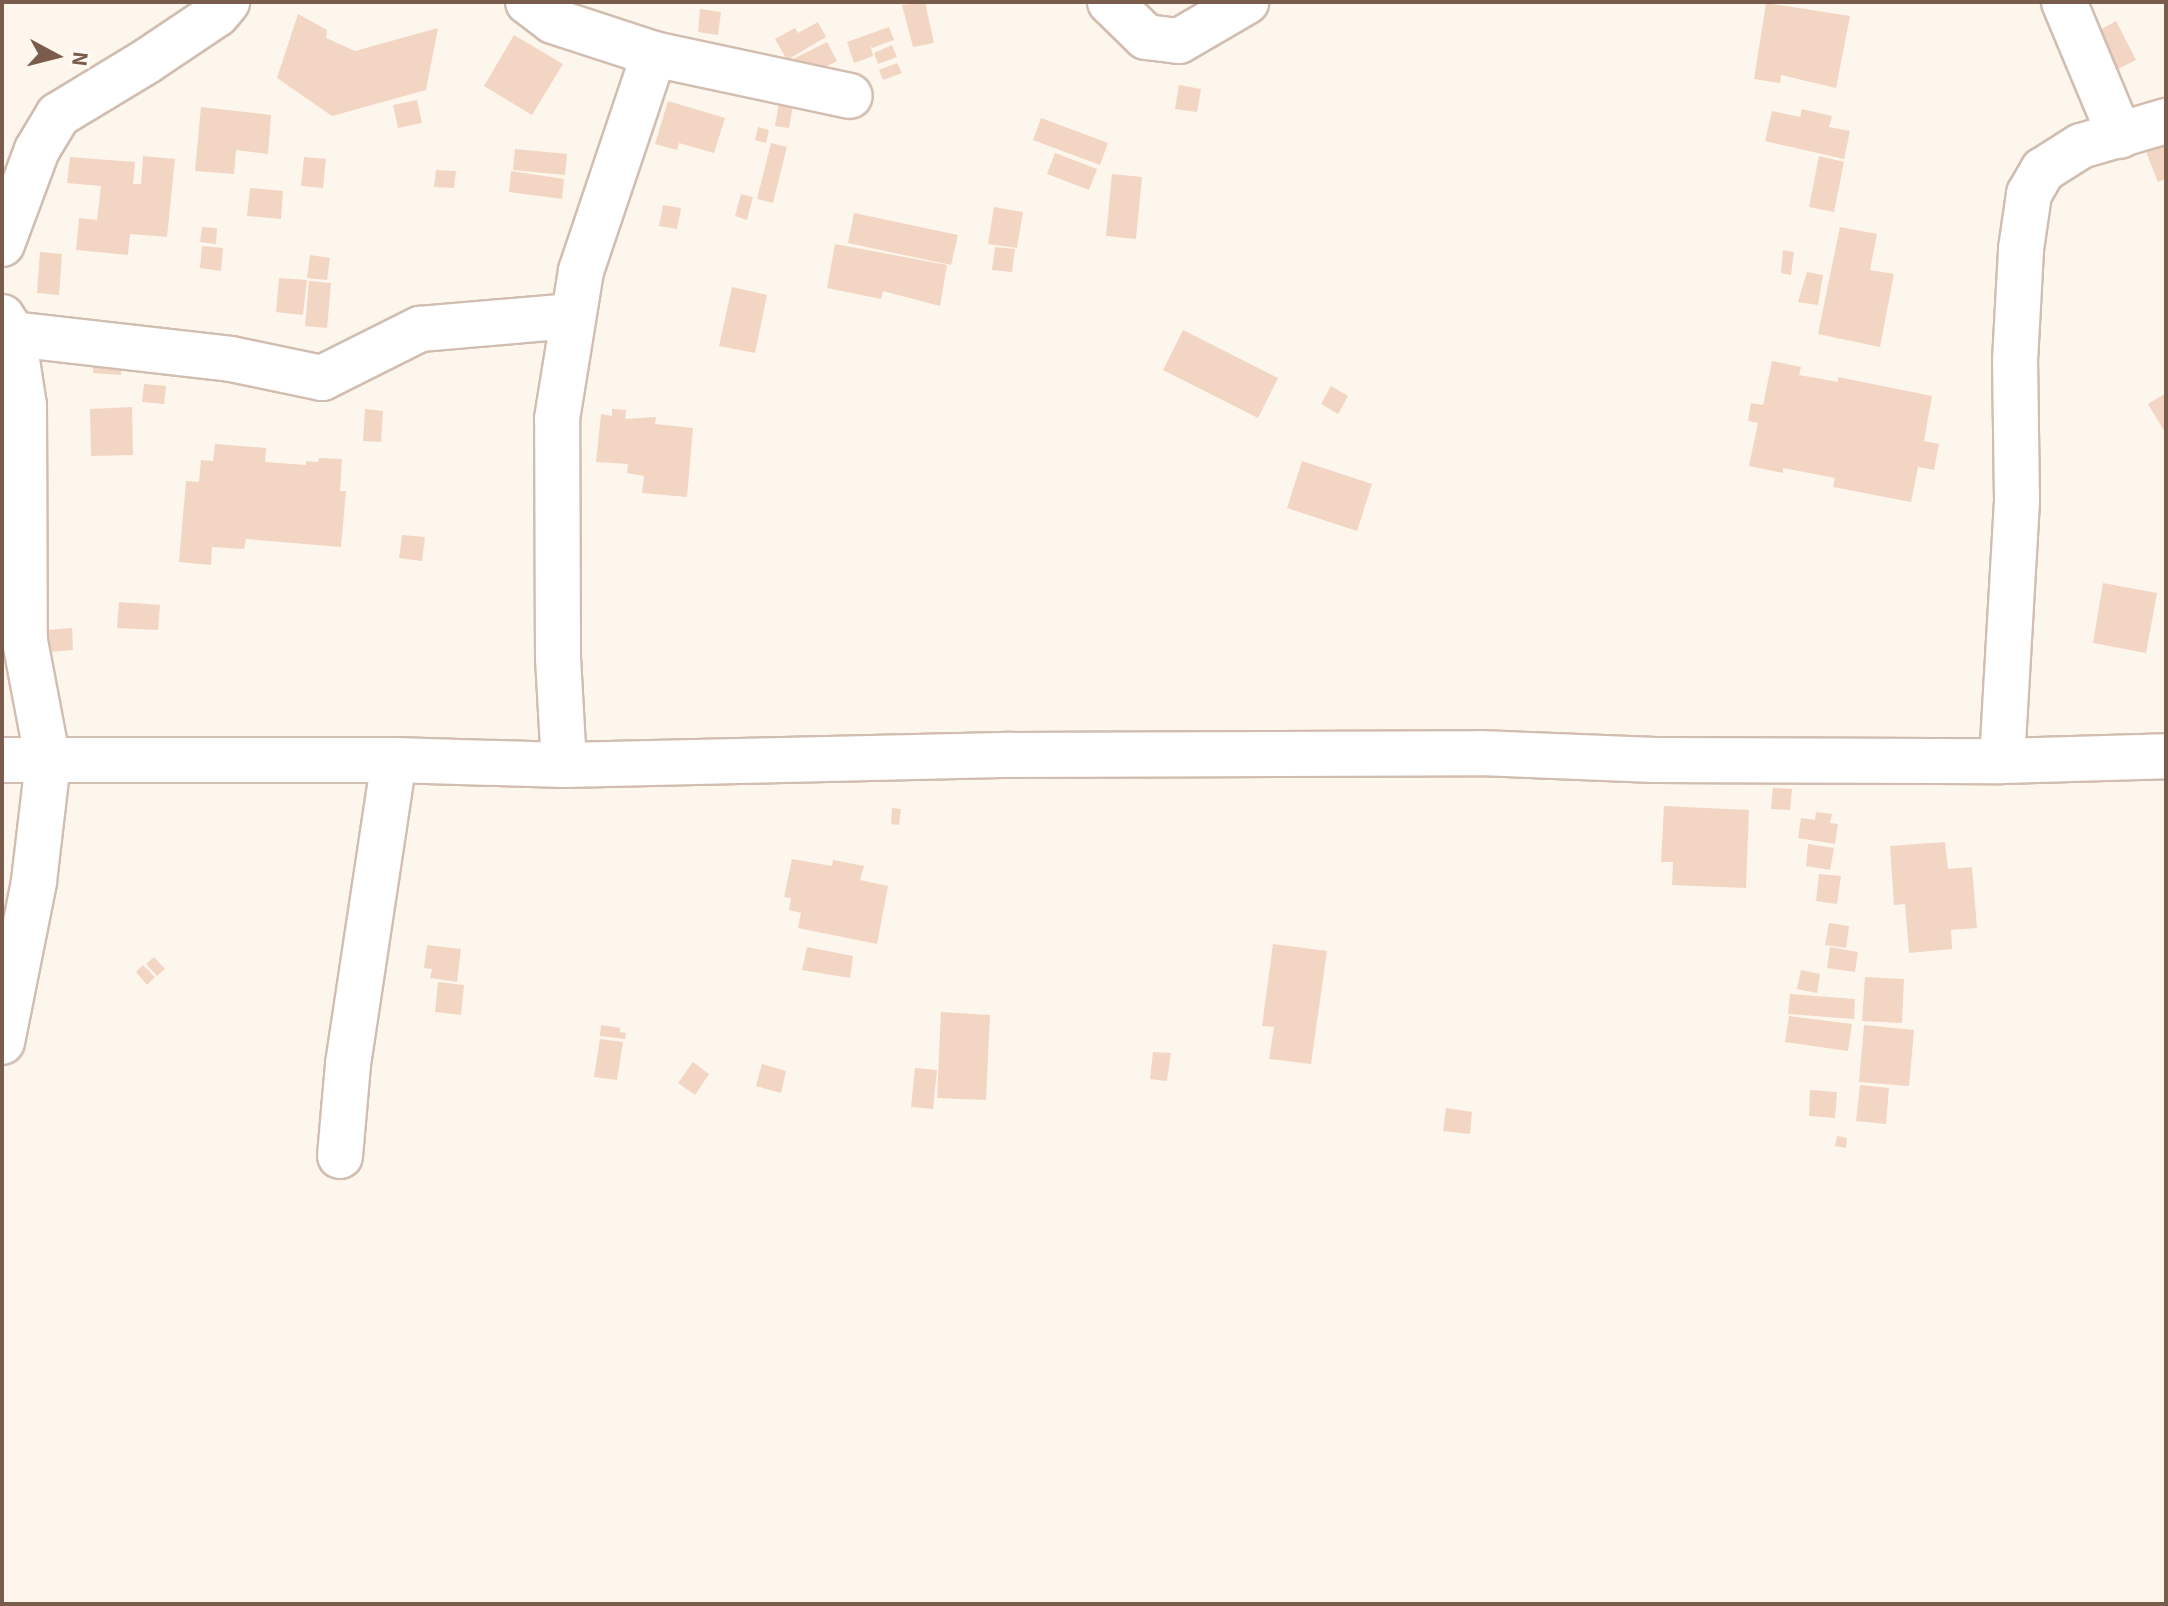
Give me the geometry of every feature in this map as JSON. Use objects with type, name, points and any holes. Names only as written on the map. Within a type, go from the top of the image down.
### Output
[{"type":"street","points":[[2,244],[37,150],[58,115],[147,61],[217,14],[227,2]]},
{"type":"street","points":[[528,2],[553,21],[654,54],[850,96]]},
{"type":"street","points":[[1110,2],[1146,37],[1179,41],[1246,2]]},
{"type":"street","points":[[2064,2],[2120,136]]},
{"type":"street","points":[[564,765],[558,658],[557,419],[581,271],[654,54]]},
{"type":"street","points":[[2002,761],[2017,501],[2015,361],[2021,249],[2029,194],[2043,170],[2081,146],[2166,121]]},
{"type":"street","points":[[2,1042],[34,882],[48,762],[25,641],[24,406],[7,325],[231,359],[322,378],[420,329],[572,316]]},
{"type":"street","points":[[2,760],[394,760],[564,765],[1011,755],[1479,753],[1655,760],[2002,761],[2166,756]]},
{"type":"street","points":[[340,1156],[348,1064],[394,760]]},
{"type":"building","points":[[925,2],[934,43],[913,47],[902,5]]},
{"type":"building","points":[[1766,3],[1850,16],[1836,88],[1781,75],[1780,83],[1754,79]]},
{"type":"building","points":[[700,9],[721,12],[718,35],[698,32]]},
{"type":"building","points":[[298,14],[327,30],[326,38],[355,51],[438,28],[426,90],[332,116],[277,78]]},
{"type":"building","points":[[2116,21],[2136,60],[2116,70],[2096,32]]},
{"type":"building","points":[[818,22],[826,37],[787,60],[775,39],[795,28],[798,33]]},
{"type":"building","points":[[889,27],[894,40],[872,48],[870,44],[873,56],[854,63],[847,42]]},
{"type":"building","points":[[514,35],[563,64],[532,115],[484,86]]},
{"type":"building","points":[[827,42],[837,61],[797,82],[787,62]]},
{"type":"building","points":[[892,45],[897,57],[878,64],[874,53]]},
{"type":"building","points":[[897,63],[902,73],[883,80],[879,70]]},
{"type":"building","points":[[1179,85],[1201,89],[1197,112],[1175,109]]},
{"type":"building","points":[[417,100],[422,123],[398,128],[393,105]]},
{"type":"building","points":[[668,101],[725,118],[714,153],[679,143],[677,150],[655,144]]},
{"type":"building","points":[[779,103],[793,105],[789,128],[775,126]]},
{"type":"building","points":[[201,107],[271,115],[268,154],[236,150],[234,174],[195,171]]},
{"type":"building","points":[[1802,109],[1832,116],[1829,127],[1850,131],[1844,159],[1765,141],[1772,111],[1800,117]]},
{"type":"building","points":[[1041,118],[1108,143],[1100,165],[1033,140]]},
{"type":"building","points":[[758,127],[769,130],[766,143],[755,140]]},
{"type":"building","points":[[771,143],[787,147],[773,203],[757,199]]},
{"type":"building","points":[[2166,144],[2166,179],[2158,182],[2146,152]]},
{"type":"building","points":[[515,149],[567,154],[565,175],[513,170]]},
{"type":"building","points":[[1055,153],[1097,169],[1089,190],[1047,174]]},
{"type":"building","points":[[143,156],[175,159],[167,237],[130,234],[128,255],[76,250],[79,218],[97,220],[101,186],[67,183],[70,157],[135,162],[133,184],[141,184]]},
{"type":"building","points":[[1819,156],[1844,162],[1834,212],[1809,207]]},
{"type":"building","points":[[304,157],[326,159],[323,188],[301,186]]},
{"type":"building","points":[[436,170],[456,171],[454,188],[434,187]]},
{"type":"building","points":[[511,171],[564,179],[562,199],[509,192]]},
{"type":"building","points":[[1112,174],[1142,177],[1136,239],[1106,236]]},
{"type":"building","points":[[250,188],[283,191],[281,219],[247,216]]},
{"type":"building","points":[[741,194],[753,197],[747,220],[735,216]]},
{"type":"building","points":[[663,205],[681,208],[677,229],[659,226]]},
{"type":"building","points":[[994,207],[1023,212],[1017,248],[988,244]]},
{"type":"building","points":[[854,213],[958,235],[951,265],[848,243]]},
{"type":"building","points":[[202,227],[217,228],[216,244],[200,242]]},
{"type":"building","points":[[1840,227],[1877,234],[1870,270],[1894,274],[1880,347],[1818,334]]},
{"type":"building","points":[[835,244],[947,265],[940,306],[883,291],[881,299],[827,288]]},
{"type":"building","points":[[202,246],[223,248],[221,271],[200,268]]},
{"type":"building","points":[[995,247],[1015,249],[1012,272],[992,270]]},
{"type":"building","points":[[1783,250],[1794,252],[1791,275],[1781,273]]},
{"type":"building","points":[[40,252],[62,254],[59,295],[37,293]]},
{"type":"building","points":[[310,255],[330,258],[327,280],[307,278]]},
{"type":"building","points":[[1807,272],[1823,275],[1818,305],[1798,302]]},
{"type":"building","points":[[279,278],[307,280],[303,315],[276,312]]},
{"type":"building","points":[[309,281],[331,283],[327,328],[305,326]]},
{"type":"building","points":[[732,287],[767,295],[755,353],[719,346]]},
{"type":"building","points":[[1183,330],[1278,378],[1258,418],[1163,370]]},
{"type":"building","points":[[94,352],[122,354],[121,375],[93,373]]},
{"type":"building","points":[[1772,361],[1801,367],[1799,375],[1838,382],[1838,377],[1932,396],[1924,441],[1939,444],[1934,470],[1918,467],[1911,502],[1833,487],[1835,478],[1783,468],[1783,473],[1749,466],[1758,423],[1748,421],[1751,403],[1763,405]]},
{"type":"building","points":[[144,384],[166,386],[164,404],[142,402]]},
{"type":"building","points":[[1331,386],[1348,396],[1338,414],[1321,404]]},
{"type":"building","points":[[2166,393],[2166,434],[2148,404]]},
{"type":"building","points":[[132,407],[133,455],[91,456],[90,409]]},
{"type":"building","points":[[365,409],[383,411],[381,442],[363,441]]},
{"type":"building","points":[[612,409],[626,410],[625,419],[656,417],[655,424],[693,428],[687,497],[642,493],[644,476],[627,473],[628,464],[596,462],[601,414],[612,416]]},
{"type":"building","points":[[215,444],[266,448],[265,462],[306,465],[306,461],[318,462],[319,458],[342,459],[340,491],[346,491],[341,547],[246,539],[244,549],[212,547],[211,565],[179,562],[186,481],[199,482],[201,460],[213,461]]},
{"type":"building","points":[[1302,461],[1372,484],[1357,531],[1287,508]]},
{"type":"building","points":[[402,535],[425,537],[422,561],[399,558]]},
{"type":"building","points":[[2103,583],[2157,593],[2146,653],[2093,643]]},
{"type":"building","points":[[119,602],[160,605],[158,630],[117,628]]},
{"type":"building","points":[[72,628],[73,650],[37,653],[35,631]]},
{"type":"building","points":[[1773,788],[1792,789],[1790,810],[1771,809]]},
{"type":"building","points":[[1664,806],[1749,810],[1746,888],[1672,885],[1673,862],[1661,862]]},
{"type":"building","points":[[892,808],[901,809],[899,825],[891,824]]},
{"type":"building","points":[[1816,812],[1832,814],[1830,823],[1838,824],[1835,844],[1798,838],[1801,818],[1815,820]]},
{"type":"building","points":[[1945,842],[1948,869],[1972,867],[1977,928],[1951,930],[1952,949],[1909,953],[1905,904],[1894,905],[1890,846]]},
{"type":"building","points":[[1808,844],[1834,848],[1830,870],[1806,866]]},
{"type":"building","points":[[792,859],[832,866],[833,860],[864,866],[860,880],[888,886],[877,944],[798,928],[801,913],[789,910],[791,898],[784,897]]},
{"type":"building","points":[[1819,874],[1841,876],[1837,904],[1816,901]]},
{"type":"building","points":[[1829,923],[1849,926],[1846,948],[1825,945]]},
{"type":"building","points":[[1273,944],[1327,951],[1311,1064],[1269,1059],[1274,1027],[1262,1026]]},
{"type":"building","points":[[427,945],[461,949],[457,982],[430,978],[432,969],[424,968]]},
{"type":"building","points":[[807,947],[853,956],[850,978],[802,970]]},
{"type":"building","points":[[1830,947],[1858,952],[1855,972],[1827,968]]},
{"type":"building","points":[[154,957],[165,969],[157,976],[146,964]]},
{"type":"building","points":[[143,965],[155,977],[147,985],[136,972]]},
{"type":"building","points":[[1801,970],[1820,974],[1817,993],[1797,989]]},
{"type":"building","points":[[1865,977],[1904,979],[1902,1023],[1862,1021]]},
{"type":"building","points":[[438,982],[464,985],[461,1015],[435,1012]]},
{"type":"building","points":[[1790,994],[1855,999],[1854,1019],[1788,1014]]},
{"type":"building","points":[[941,1012],[990,1015],[986,1100],[937,1098]]},
{"type":"building","points":[[1789,1016],[1852,1024],[1848,1051],[1785,1042]]},
{"type":"building","points":[[601,1025],[620,1028],[620,1032],[626,1033],[625,1039],[600,1036]]},
{"type":"building","points":[[1864,1025],[1914,1030],[1909,1086],[1859,1082]]},
{"type":"building","points":[[600,1039],[623,1042],[617,1080],[594,1077]]},
{"type":"building","points":[[1153,1052],[1171,1053],[1167,1081],[1150,1079]]},
{"type":"building","points":[[693,1062],[709,1074],[695,1095],[678,1083]]},
{"type":"building","points":[[762,1064],[786,1071],[781,1093],[756,1086]]},
{"type":"building","points":[[915,1068],[937,1070],[933,1109],[911,1107]]},
{"type":"building","points":[[1860,1085],[1889,1088],[1886,1124],[1856,1121]]},
{"type":"building","points":[[1810,1090],[1837,1092],[1835,1118],[1809,1116]]},
{"type":"building","points":[[1446,1108],[1472,1112],[1470,1134],[1443,1131]]},
{"type":"building","points":[[1837,1136],[1847,1138],[1846,1148],[1835,1146]]}]
